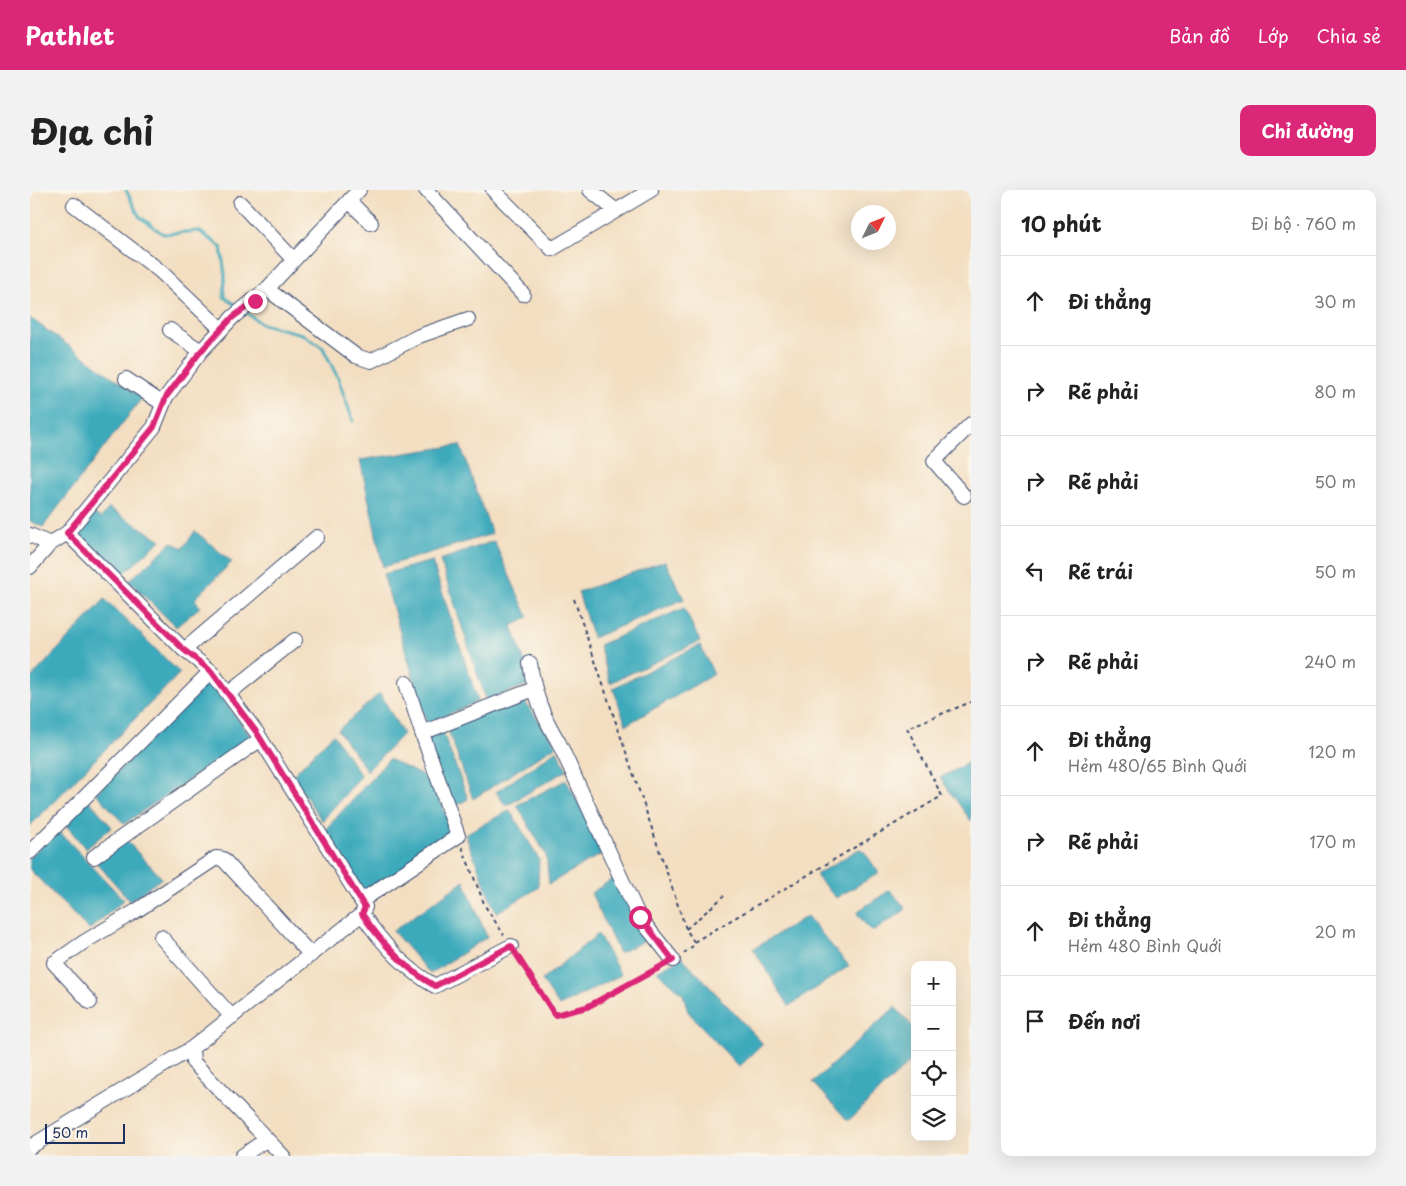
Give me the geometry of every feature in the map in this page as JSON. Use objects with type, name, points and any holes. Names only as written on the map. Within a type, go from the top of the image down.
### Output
[{"type":"street","points":[[426,190],[523,294]]},
{"type":"street","points":[[494,190],[552,249],[651,190]]},
{"type":"street","points":[[590,190],[615,210]]},
{"type":"street","points":[[30,567],[50,544],[67,533],[154,427],[166,397],[201,351],[233,317],[255,301],[267,289],[355,193],[371,223]]},
{"type":"street","points":[[240,203],[293,259]]},
{"type":"street","points":[[74,205],[160,271],[221,329]]},
{"type":"street","points":[[267,289],[356,356],[371,361],[419,336],[468,319]]},
{"type":"street","points":[[170,330],[201,351]]},
{"type":"street","points":[[126,379],[164,404]]},
{"type":"street","points":[[964,496],[934,460],[971,424]]},
{"type":"street","points":[[67,533],[184,650],[211,671],[261,739],[380,940],[420,978],[435,986],[511,946]]},
{"type":"street","points":[[30,535],[50,544]]},
{"type":"street","points":[[184,650],[317,537]]},
{"type":"street","points":[[228,694],[295,640]]},
{"type":"street","points":[[530,663],[534,689],[543,716],[559,743],[640,917],[673,960]]},
{"type":"street","points":[[30,852],[211,671]]},
{"type":"street","points":[[30,1147],[192,1048],[311,954],[362,908],[458,836],[406,683]]},
{"type":"street","points":[[422,733],[534,689]]},
{"type":"street","points":[[94,857],[261,739]]},
{"type":"street","points":[[90,1002],[54,963],[216,858],[223,859],[311,954]]},
{"type":"street","points":[[161,937],[232,1017]]},
{"type":"street","points":[[192,1048],[193,1062],[283,1156]]},
{"type":"street","points":[[242,1156],[267,1139]]},
{"type":"path","points":[[574,600],[686,929],[694,942]]},
{"type":"path","points":[[458,836],[485,906],[555,1015],[587,1007],[673,960],[693,946],[694,942],[942,796],[907,728],[971,702]]},
{"type":"path","points":[[686,929],[724,896]]},
{"type":"water","points":[[30,318],[142,398],[43,527],[30,521]]},
{"type":"water","points":[[460,445],[492,534],[383,567],[360,460]]},
{"type":"water","points":[[109,508],[161,540],[121,576],[73,531],[91,512],[101,518]]},
{"type":"water","points":[[195,531],[232,562],[195,599],[200,607],[176,627],[129,581],[172,542],[183,548]]},
{"type":"water","points":[[494,541],[528,617],[512,626],[532,683],[486,700],[440,560]]},
{"type":"water","points":[[432,561],[478,701],[427,724],[383,574]]},
{"type":"water","points":[[665,561],[684,599],[593,638],[578,592]]},
{"type":"water","points":[[105,599],[180,673],[30,826],[30,679]]},
{"type":"water","points":[[684,608],[700,641],[610,683],[599,645]]},
{"type":"water","points":[[700,645],[714,674],[626,725],[613,688]]},
{"type":"water","points":[[209,680],[251,737],[124,824],[96,793]]},
{"type":"water","points":[[380,693],[403,734],[367,771],[338,730]]},
{"type":"water","points":[[521,697],[557,745],[473,799],[447,727]]},
{"type":"water","points":[[441,727],[468,799],[451,809],[426,738]]},
{"type":"water","points":[[333,734],[361,776],[322,821],[292,776]]},
{"type":"water","points":[[557,750],[567,770],[506,806],[496,792]]},
{"type":"water","points":[[389,759],[433,781],[453,834],[366,894],[324,831]]},
{"type":"water","points":[[971,761],[971,821],[940,778]]},
{"type":"water","points":[[566,780],[605,852],[549,884],[546,855],[517,805]]},
{"type":"water","points":[[88,799],[112,827],[86,849],[64,823]]},
{"type":"water","points":[[510,810],[539,859],[538,888],[496,913],[465,834]]},
{"type":"water","points":[[58,830],[124,900],[89,930],[30,870],[30,857]]},
{"type":"water","points":[[124,838],[162,878],[130,901],[96,862]]},
{"type":"water","points":[[859,849],[863,850],[879,873],[836,898],[817,877],[817,874]]},
{"type":"water","points":[[614,878],[648,939],[619,953],[591,893]]},
{"type":"water","points":[[464,881],[487,937],[430,974],[393,931]]},
{"type":"water","points":[[890,890],[905,907],[905,910],[874,931],[870,930],[858,915],[858,911]]},
{"type":"water","points":[[807,916],[849,966],[789,1006],[753,949]]},
{"type":"water","points":[[598,934],[621,975],[559,1006],[542,980]]},
{"type":"water","points":[[682,957],[763,1044],[739,1067],[688,1012],[683,994],[657,971]]},
{"type":"water","points":[[895,1007],[911,1025],[911,1061],[848,1121],[813,1082]]},
{"type":"waterway","points":[[126,190],[139,216],[163,234],[199,231],[221,247],[225,275],[224,297],[238,307]]},
{"type":"waterway","points":[[245,312],[262,324],[302,334],[323,348],[338,378],[353,421]]},
{"type":"route","points":[[255,301],[233,317],[201,351],[166,397],[154,427],[67,533],[184,650],[211,671],[261,739],[365,907],[362,914],[380,940],[420,978],[435,986],[511,946],[555,1015],[587,1007],[673,960],[640,917]]}]
